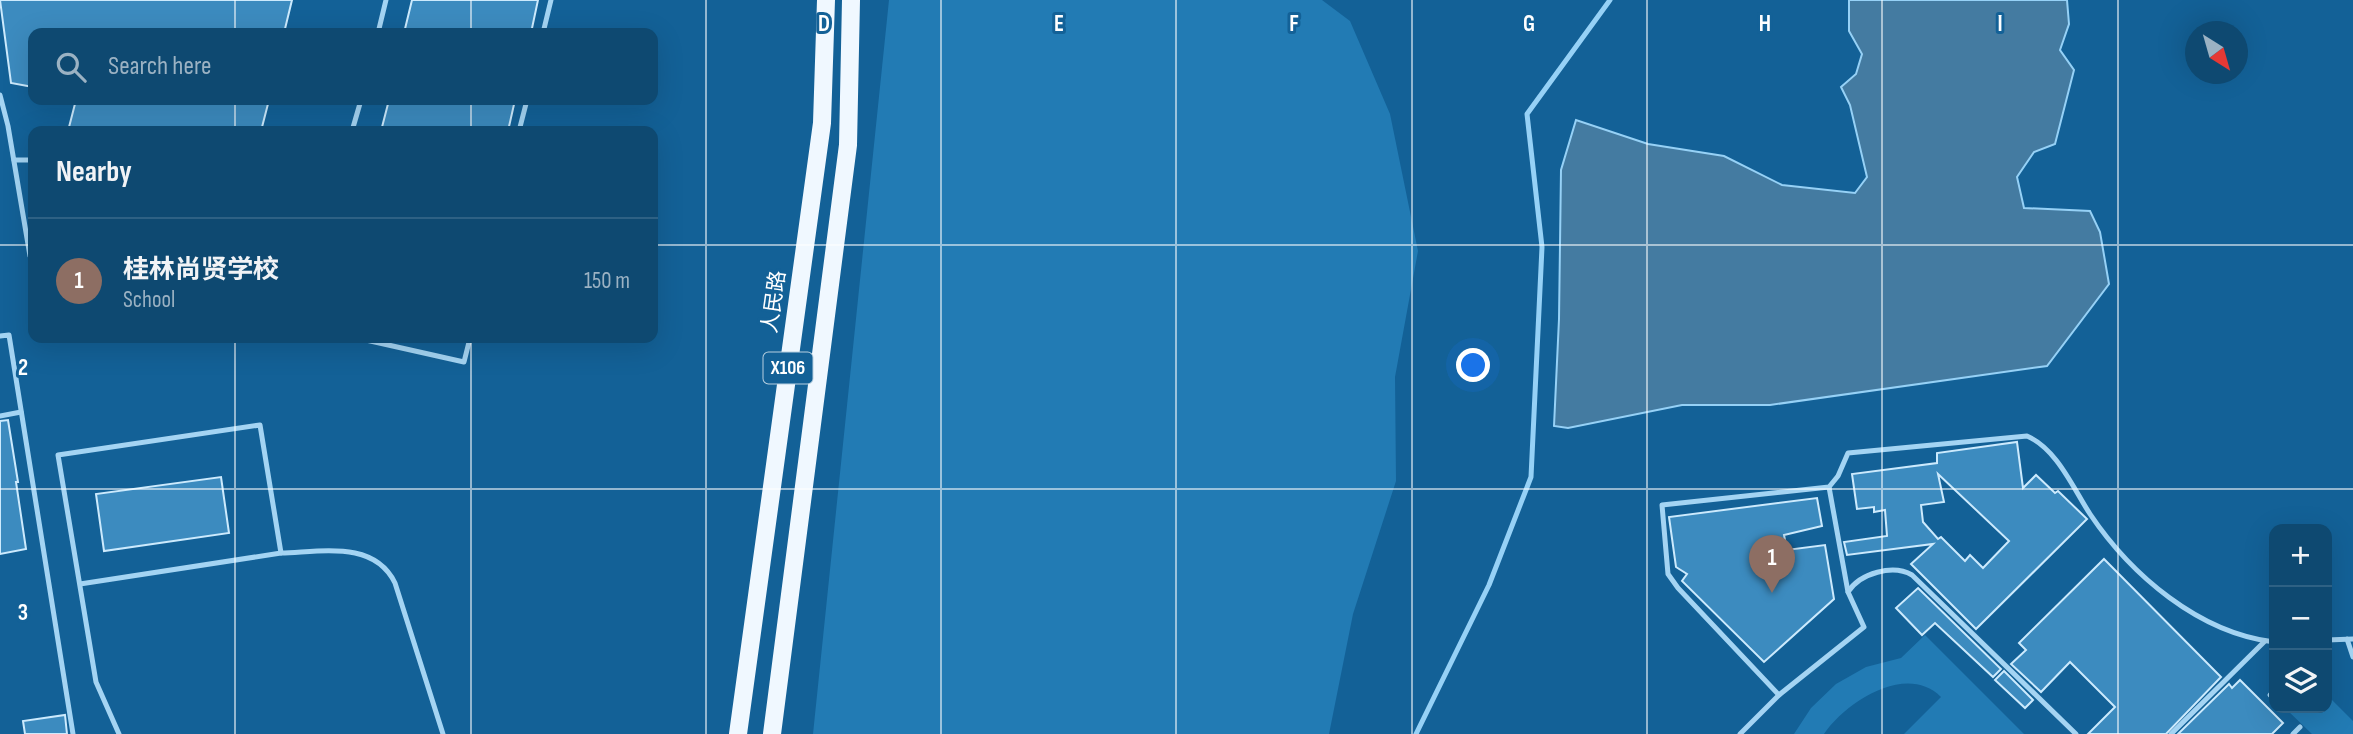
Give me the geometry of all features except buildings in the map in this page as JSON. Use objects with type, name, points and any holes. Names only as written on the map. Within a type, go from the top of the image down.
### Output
[{"type":"main road","name":"人民路","points":[[738,734],[822,123],[826,0]]},
{"type":"main road","name":"X106","points":[[772,734],[848,145],[851,0]]},
{"type":"lane","points":[[378,28],[386,0]]},
{"type":"lane","points":[[544,28],[551,0]]},
{"type":"lane","points":[[0,95],[28,245]]},
{"type":"lane","points":[[353,126],[359,105]]},
{"type":"lane","points":[[520,126],[526,105]]},
{"type":"lane","points":[[13,160],[28,160]]},
{"type":"lane","points":[[0,336],[9,335],[73,734]]},
{"type":"lane","points":[[379,343],[464,362],[469,343]]},
{"type":"lane","points":[[0,415],[21,412]]},
{"type":"lane","points":[[120,734],[96,682],[58,455],[260,425],[281,553]]},
{"type":"lane","points":[[1779,695],[1668,574],[1662,505],[1829,487],[1838,476],[1849,453],[2029,436],[2048,451],[2093,517],[2146,578],[2174,600],[2215,624],[2269,641]]},
{"type":"lane","points":[[1740,734],[1779,695],[1864,627],[1848,592],[1829,487]]},
{"type":"lane","points":[[80,583],[281,553],[359,553],[372,558],[388,570],[395,583],[443,734]]},
{"type":"lane","points":[[1848,592],[1862,579],[1882,572],[1910,573],[2076,734]]},
{"type":"lane","points":[[2332,640],[2350,639],[2353,657]]},
{"type":"lane","points":[[2171,734],[2265,641]]},
{"type":"lane","points":[[2293,734],[2300,727]]},
{"type":"shaded area","points":[[889,0],[1322,0],[1350,21],[1390,114],[1418,251],[1395,377],[1396,481],[1353,614],[1329,734],[813,734]]},
{"type":"shaded area","points":[[1849,0],[2067,0],[2069,24],[2060,50],[2074,70],[2055,144],[2034,152],[2017,177],[2024,208],[2090,211],[2100,232],[2109,284],[2047,366],[1770,405],[1682,405],[1568,428],[1554,426],[1561,170],[1576,120],[1648,144],[1724,156],[1782,185],[1855,193],[1867,177],[1850,105],[1841,87],[1856,74],[1862,54],[1849,31]]},
{"type":"shaded area","points":[[1925,635],[2024,734],[1904,734],[1941,697],[1927,687],[1911,684],[1894,685],[1861,699],[1846,710],[1824,734],[1794,734],[1811,708],[1836,684],[1866,667],[1901,658]]},
{"type":"shaded area","points":[[2332,700],[2353,721],[2353,734],[2312,734],[2290,713],[2332,713]]},
{"type":"waterway","points":[[1416,734],[1489,585],[1531,477],[1542,247],[1527,114],[1610,0]]},
{"type":"place","name":"桂林尚贤学校","points":[[1772,593]]}]
